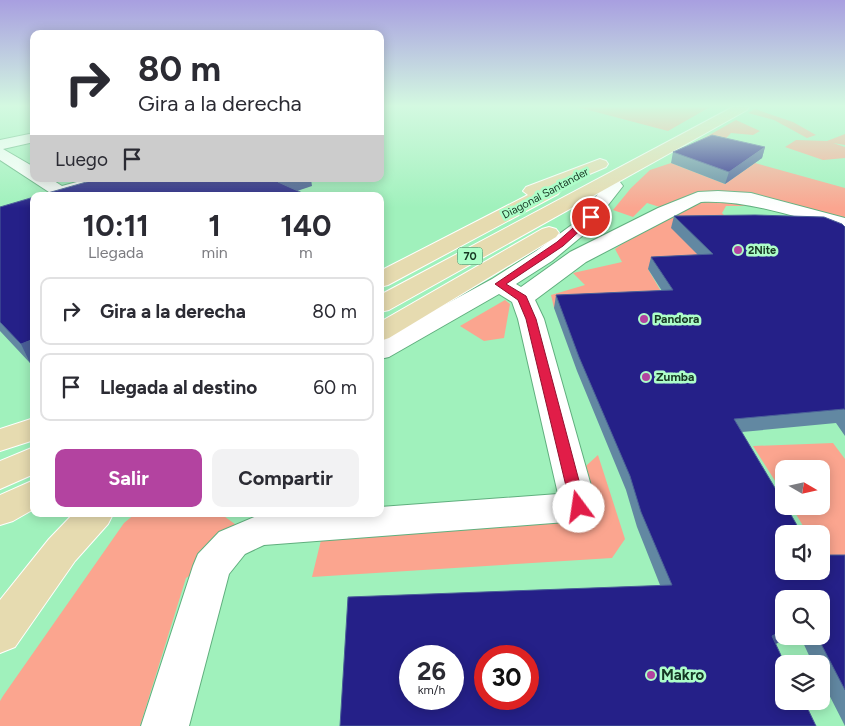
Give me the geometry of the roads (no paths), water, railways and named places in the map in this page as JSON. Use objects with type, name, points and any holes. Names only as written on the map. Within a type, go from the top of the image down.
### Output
[{"type":"main road","name":"Diagonal Santander","points":[[384,303],[560,207],[621,178],[683,141]]},
{"type":"main road","name":"Diagonal Santander","points":[[384,264],[544,185],[608,160],[384,278]]},
{"type":"main road","points":[[384,331],[526,247],[574,216],[621,178]]},
{"type":"main road","points":[[0,440],[30,430]]},
{"type":"main road","points":[[0,476],[30,461]]},
{"type":"main road","points":[[0,511],[30,495]]},
{"type":"main road","points":[[0,633],[62,550],[92,517]]},
{"type":"street","points":[[0,144],[15,141]]},
{"type":"street","points":[[0,153],[30,172]]},
{"type":"street","points":[[511,291],[544,256],[591,217],[621,178]]},
{"type":"street","points":[[44,182],[60,192],[96,182]]},
{"type":"street","points":[[384,349],[511,291],[698,197],[718,196],[751,199],[845,224]]},
{"type":"street","points":[[166,726],[181,667],[212,566],[232,543],[259,530],[579,507],[531,319],[511,291]]},
{"type":"place","name":"2Nite","points":[[738,250]]},
{"type":"place","name":"Pandora","points":[[644,319]]},
{"type":"place","name":"Zumba","points":[[646,377]]},
{"type":"place","name":"Makro","points":[[651,675]]}]
